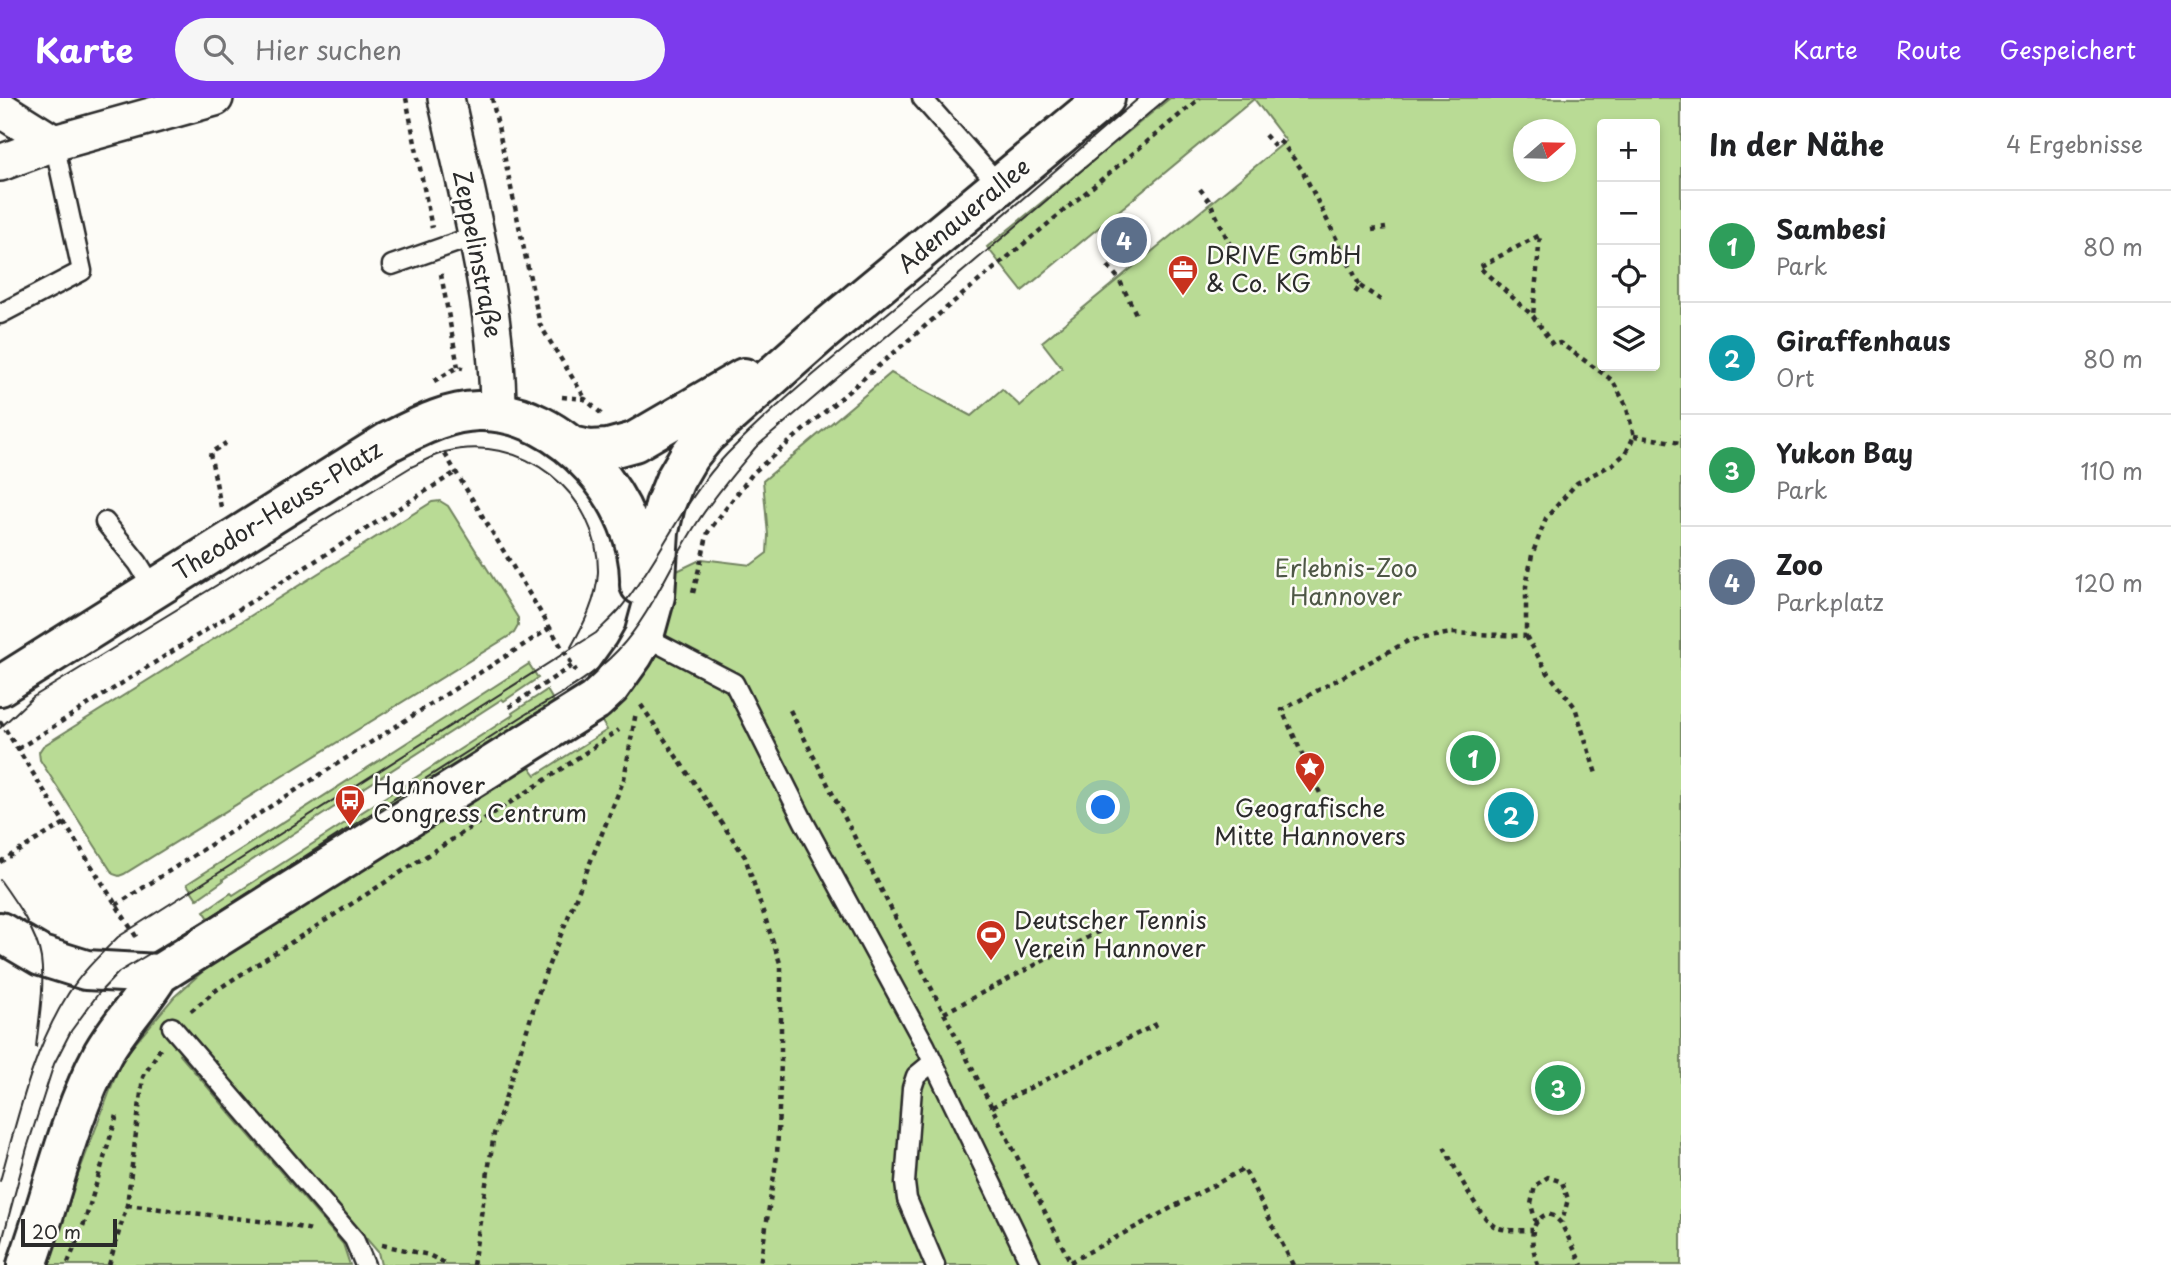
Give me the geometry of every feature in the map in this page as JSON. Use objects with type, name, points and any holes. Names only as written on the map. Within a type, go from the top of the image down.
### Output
[{"type":"street","points":[[0,163],[54,143],[215,98]]},
{"type":"street","name":"Zeppelinstraße","points":[[446,98],[493,323],[498,412]]},
{"type":"street","name":"Adenauerallee","points":[[821,332],[1105,98]]},
{"type":"street","points":[[0,109],[54,143]]},
{"type":"street","name":"Theodor-Heuss-Platz","points":[[571,446],[590,450],[608,449],[634,442],[821,332]]},
{"type":"street","name":"Theodor-Heuss-Platz","points":[[630,687],[655,596],[659,531],[675,480],[706,435],[821,332]]},
{"type":"street","name":"Theodor-Heuss-Platz","points":[[0,686],[388,442],[442,417],[461,412],[498,412],[537,424],[571,446],[609,488],[625,517],[634,540],[640,580],[639,615],[628,656],[630,687]]},
{"type":"street","name":"Theodor-Heuss-Platz","points":[[159,974],[609,712],[610,687],[630,687]]},
{"type":"street","points":[[0,933],[41,956],[86,970],[159,974],[104,1052],[83,1095],[27,1265]]},
{"type":"lane","points":[[922,98],[1000,186]]},
{"type":"lane","points":[[0,314],[82,271],[54,143]]},
{"type":"lane","points":[[393,265],[475,236]]},
{"type":"lane","points":[[105,522],[155,589]]},
{"type":"lane","points":[[644,636],[734,683],[804,822],[933,1062],[1031,1265]]},
{"type":"lane","points":[[179,1022],[354,1239],[365,1265]]},
{"type":"lane","points":[[933,1062],[916,1076],[912,1088],[905,1183],[914,1216],[935,1265]]},
{"type":"path","points":[[492,98],[540,325],[586,399]]},
{"type":"path","points":[[692,599],[709,532],[753,473],[945,309],[1200,98]]},
{"type":"path","points":[[1265,135],[1274,145],[1279,141],[1283,144],[1302,170],[1360,286],[1384,302]]},
{"type":"path","points":[[1200,189],[1210,202],[1230,244]]},
{"type":"path","points":[[1372,230],[1386,228]]},
{"type":"path","points":[[1533,316],[1540,235],[1479,267],[1533,316],[1553,345],[1560,344],[1612,380],[1626,405],[1634,436],[1626,453],[1613,464],[1577,483],[1546,518],[1532,555],[1526,586],[1526,636],[1548,673],[1575,708],[1597,776]]},
{"type":"path","points":[[1108,266],[1119,279],[1137,316]]},
{"type":"path","points":[[1353,296],[1360,286]]},
{"type":"path","points":[[109,1265],[127,1205],[143,1077],[179,1022],[215,991],[616,733],[609,712],[573,666],[425,424]]},
{"type":"path","points":[[1634,436],[1681,443]]},
{"type":"path","points":[[222,512],[210,453],[226,443]]},
{"type":"path","points":[[18,749],[456,472]]},
{"type":"path","points":[[0,721],[116,905],[550,628]]},
{"type":"path","points":[[1324,802],[1282,710],[1408,641],[1451,633],[1526,636]]},
{"type":"path","points":[[509,707],[573,666]]},
{"type":"path","points":[[630,687],[631,712]]},
{"type":"path","points":[[473,1265],[494,1134],[543,979],[624,779],[630,687]]},
{"type":"path","points":[[630,687],[745,857],[781,966],[777,1156],[760,1265]]},
{"type":"path","points":[[790,710],[1071,1263],[1244,1170],[1293,1265]]},
{"type":"path","points":[[0,862],[65,823]]},
{"type":"path","points":[[944,1013],[1111,925]]},
{"type":"path","points":[[992,1107],[1161,1022]]},
{"type":"path","points":[[67,1265],[85,1221],[121,1100]]},
{"type":"path","points":[[1444,1147],[1478,1205],[1494,1226],[1533,1230]]},
{"type":"path","points":[[1536,1223],[1531,1204],[1535,1186],[1548,1177],[1562,1182],[1567,1199],[1561,1223]]},
{"type":"path","points":[[127,1205],[284,1224],[429,1255],[448,1265]]},
{"type":"path","points":[[1538,1265],[1534,1253],[1533,1230],[1539,1217],[1547,1214],[1554,1216],[1561,1223],[1582,1265]]},
{"type":"green space","name":"Erlebnis-Zoo Hannover","points":[[1170,98],[1681,98],[1681,1265],[381,1265],[378,1252],[193,1037],[180,1055],[343,1244],[350,1265],[44,1265],[122,1059],[174,997],[202,972],[306,902],[526,762],[536,775],[607,730],[598,715],[661,640],[677,571],[702,559],[751,565],[767,553],[763,481],[891,373],[971,416],[1002,389],[1020,406],[1062,368],[1042,342],[1286,141],[1254,99],[1022,291],[987,247]]},
{"type":"green space","points":[[440,501],[448,506],[518,618],[514,633],[124,874],[113,874],[40,760],[39,752],[43,746],[432,502]]},
{"type":"green space","points":[[529,664],[538,678],[223,879],[197,899],[187,884]]},
{"type":"green space","points":[[547,690],[557,707],[214,926],[204,911],[513,715],[512,713]]},
{"type":"tram line","points":[[0,1181],[27,1085],[55,1016],[79,979],[118,937],[596,633],[633,591],[711,472],[750,431],[1139,98]]},
{"type":"tram line","points":[[0,1249],[27,1148],[54,1064],[71,1031],[98,994],[119,972],[209,918],[598,669],[618,650],[641,621],[704,513],[756,447],[1167,98]]},
{"type":"tram line","points":[[0,728],[33,697],[411,467],[445,452],[474,448],[502,451],[528,460],[551,475],[570,494],[585,517],[595,543],[597,582],[589,611],[571,647]]},
{"type":"tram line","points":[[0,880],[19,907],[39,948],[42,991],[36,1047]]},
{"type":"place","name":"Zoo","points":[[1124,240]]},
{"type":"place","name":"DRIVE GmbH & Co. KG","points":[[1183,297]]},
{"type":"place","name":"Sambesi","points":[[1473,758]]},
{"type":"place","name":"Geografische Mitte Hannovers","points":[[1310,794]]},
{"type":"place","name":"Giraffenhaus","points":[[1511,815]]},
{"type":"place","name":"Hannover Congress Centrum","points":[[350,827]]},
{"type":"place","name":"Deutscher Tennis Verein Hannover","points":[[991,962]]},
{"type":"place","name":"Yukon Bay","points":[[1558,1088]]}]
